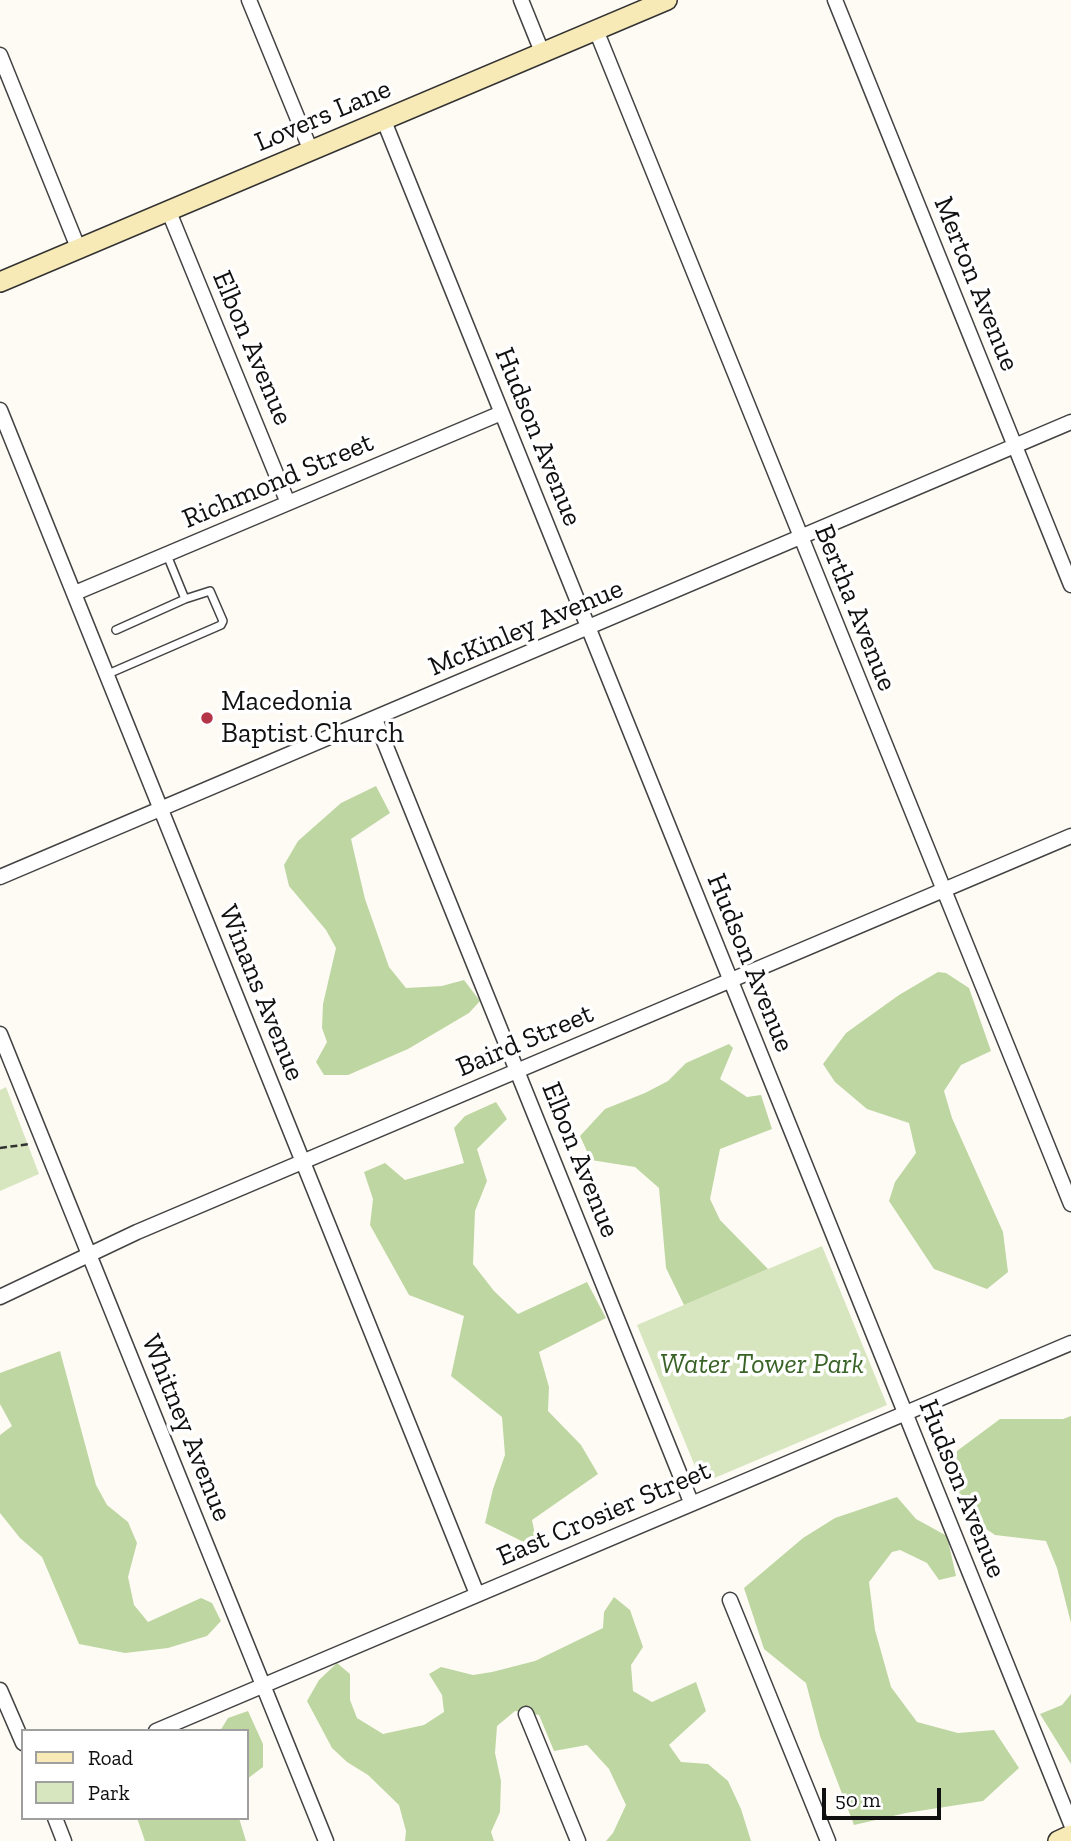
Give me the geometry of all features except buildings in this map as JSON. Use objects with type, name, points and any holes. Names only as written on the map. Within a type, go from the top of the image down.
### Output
[{"type":"street","points":[[249,0],[311,152]]},
{"type":"street","points":[[521,0],[542,52]]},
{"type":"street","name":"Lovers Lane","points":[[0,282],[667,0]]},
{"type":"street","name":"Merton Avenue","points":[[835,0],[1071,585]]},
{"type":"street","name":"Bertha Avenue","points":[[596,30],[1071,1204]]},
{"type":"street","points":[[0,55],[79,250]]},
{"type":"street","name":"Hudson Avenue","points":[[384,121],[499,414],[589,628],[1071,1824]]},
{"type":"street","name":"Elbon Avenue","points":[[169,212],[288,503]]},
{"type":"street","name":"Winans Avenue","points":[[0,410],[477,1594]]},
{"type":"street","name":"Richmond Street","points":[[75,593],[499,414]]},
{"type":"street","name":"McKinley Avenue","points":[[0,877],[1071,422]]},
{"type":"street","name":"Elbon Avenue","points":[[375,719],[691,1502]]},
{"type":"street","name":"Baird Street","points":[[0,1297],[137,1232],[1071,836]]},
{"type":"street","name":"Whitney Avenue","points":[[0,1034],[326,1841]]},
{"type":"street","name":"East Crosier Street","points":[[161,1729],[1071,1343]]},
{"type":"street","points":[[730,1600],[828,1841]]},
{"type":"street","points":[[0,1690],[5,1715],[21,1740]]},
{"type":"street","points":[[526,1714],[578,1841]]},
{"type":"street","points":[[56,1820],[64,1841]]},
{"type":"street","points":[[1058,1841],[1071,1835]]},
{"type":"lane","points":[[167,554],[185,599]]},
{"type":"lane","points":[[108,674],[221,625],[223,621],[209,590],[116,630]]},
{"type":"path","points":[[0,1148],[43,1140]]},
{"type":"green space","points":[[376,786],[390,813],[351,839],[365,899],[389,967],[406,988],[442,986],[464,980],[480,1001],[469,1013],[408,1049],[348,1075],[324,1075],[316,1062],[327,1042],[322,1028],[323,1004],[336,948],[326,930],[289,886],[284,865],[298,841],[341,803]]},
{"type":"green space","points":[[938,972],[946,973],[969,988],[991,1051],[961,1065],[944,1091],[952,1118],[1003,1232],[1008,1272],[987,1289],[934,1269],[889,1201],[895,1182],[916,1153],[909,1123],[867,1109],[835,1082],[823,1064],[846,1033],[899,995]]},
{"type":"green space","points":[[729,1044],[733,1048],[720,1079],[747,1097],[761,1095],[772,1129],[720,1149],[710,1199],[720,1220],[768,1269],[684,1305],[666,1268],[659,1188],[635,1167],[591,1160],[580,1136],[605,1109],[668,1081],[686,1063]]},
{"type":"green space","points":[[6,1087],[39,1174],[0,1191],[0,1090]]},
{"type":"green space","points":[[496,1102],[507,1119],[477,1149],[487,1181],[475,1211],[473,1264],[494,1291],[518,1314],[587,1282],[606,1318],[539,1352],[549,1387],[548,1411],[581,1445],[598,1474],[532,1520],[538,1549],[485,1523],[505,1455],[502,1417],[451,1376],[464,1316],[409,1295],[370,1225],[373,1199],[364,1172],[385,1163],[405,1180],[464,1163],[454,1128],[465,1116]]},
{"type":"green space","name":"Water Tower Park","points":[[822,1246],[887,1405],[705,1482],[701,1481],[637,1325]]},
{"type":"green space","points":[[60,1351],[96,1485],[107,1505],[128,1522],[137,1543],[128,1577],[134,1605],[148,1622],[201,1598],[212,1603],[221,1621],[207,1636],[168,1648],[125,1653],[79,1644],[42,1557],[20,1538],[0,1513],[0,1435],[12,1426],[0,1404],[0,1373]]},
{"type":"green space","points":[[1071,1416],[1071,1623],[1057,1568],[1046,1541],[995,1535],[964,1514],[955,1478],[957,1451],[1000,1419],[1063,1419]]},
{"type":"green space","points":[[897,1497],[916,1519],[947,1536],[956,1576],[939,1580],[927,1563],[900,1550],[892,1552],[869,1582],[875,1630],[891,1687],[917,1722],[958,1733],[994,1730],[1019,1768],[983,1801],[906,1813],[854,1825],[820,1736],[806,1683],[764,1649],[744,1588],[803,1538],[835,1518]]},
{"type":"green space","points":[[614,1597],[630,1610],[643,1647],[631,1665],[633,1691],[652,1702],[696,1682],[706,1711],[669,1745],[681,1762],[708,1764],[728,1781],[741,1809],[751,1841],[606,1841],[613,1833],[626,1805],[609,1769],[587,1745],[554,1751],[539,1715],[515,1711],[497,1726],[495,1753],[501,1781],[500,1812],[491,1832],[494,1841],[405,1841],[406,1831],[399,1805],[368,1775],[347,1762],[332,1748],[307,1701],[319,1680],[337,1663],[350,1674],[350,1700],[357,1718],[383,1734],[424,1725],[444,1712],[442,1695],[429,1674],[441,1667],[473,1675],[535,1661],[603,1628],[604,1612]]},
{"type":"green space","points":[[1071,1694],[1071,1764],[1040,1714],[1062,1705]]},
{"type":"green space","points":[[248,1711],[263,1744],[263,1767],[248,1778],[248,1729],[221,1729],[228,1718]]},
{"type":"green space","points":[[138,1820],[240,1820],[246,1841],[145,1841]]},
{"type":"place","name":"Macedonia Baptist Church","points":[[207,718]]}]
